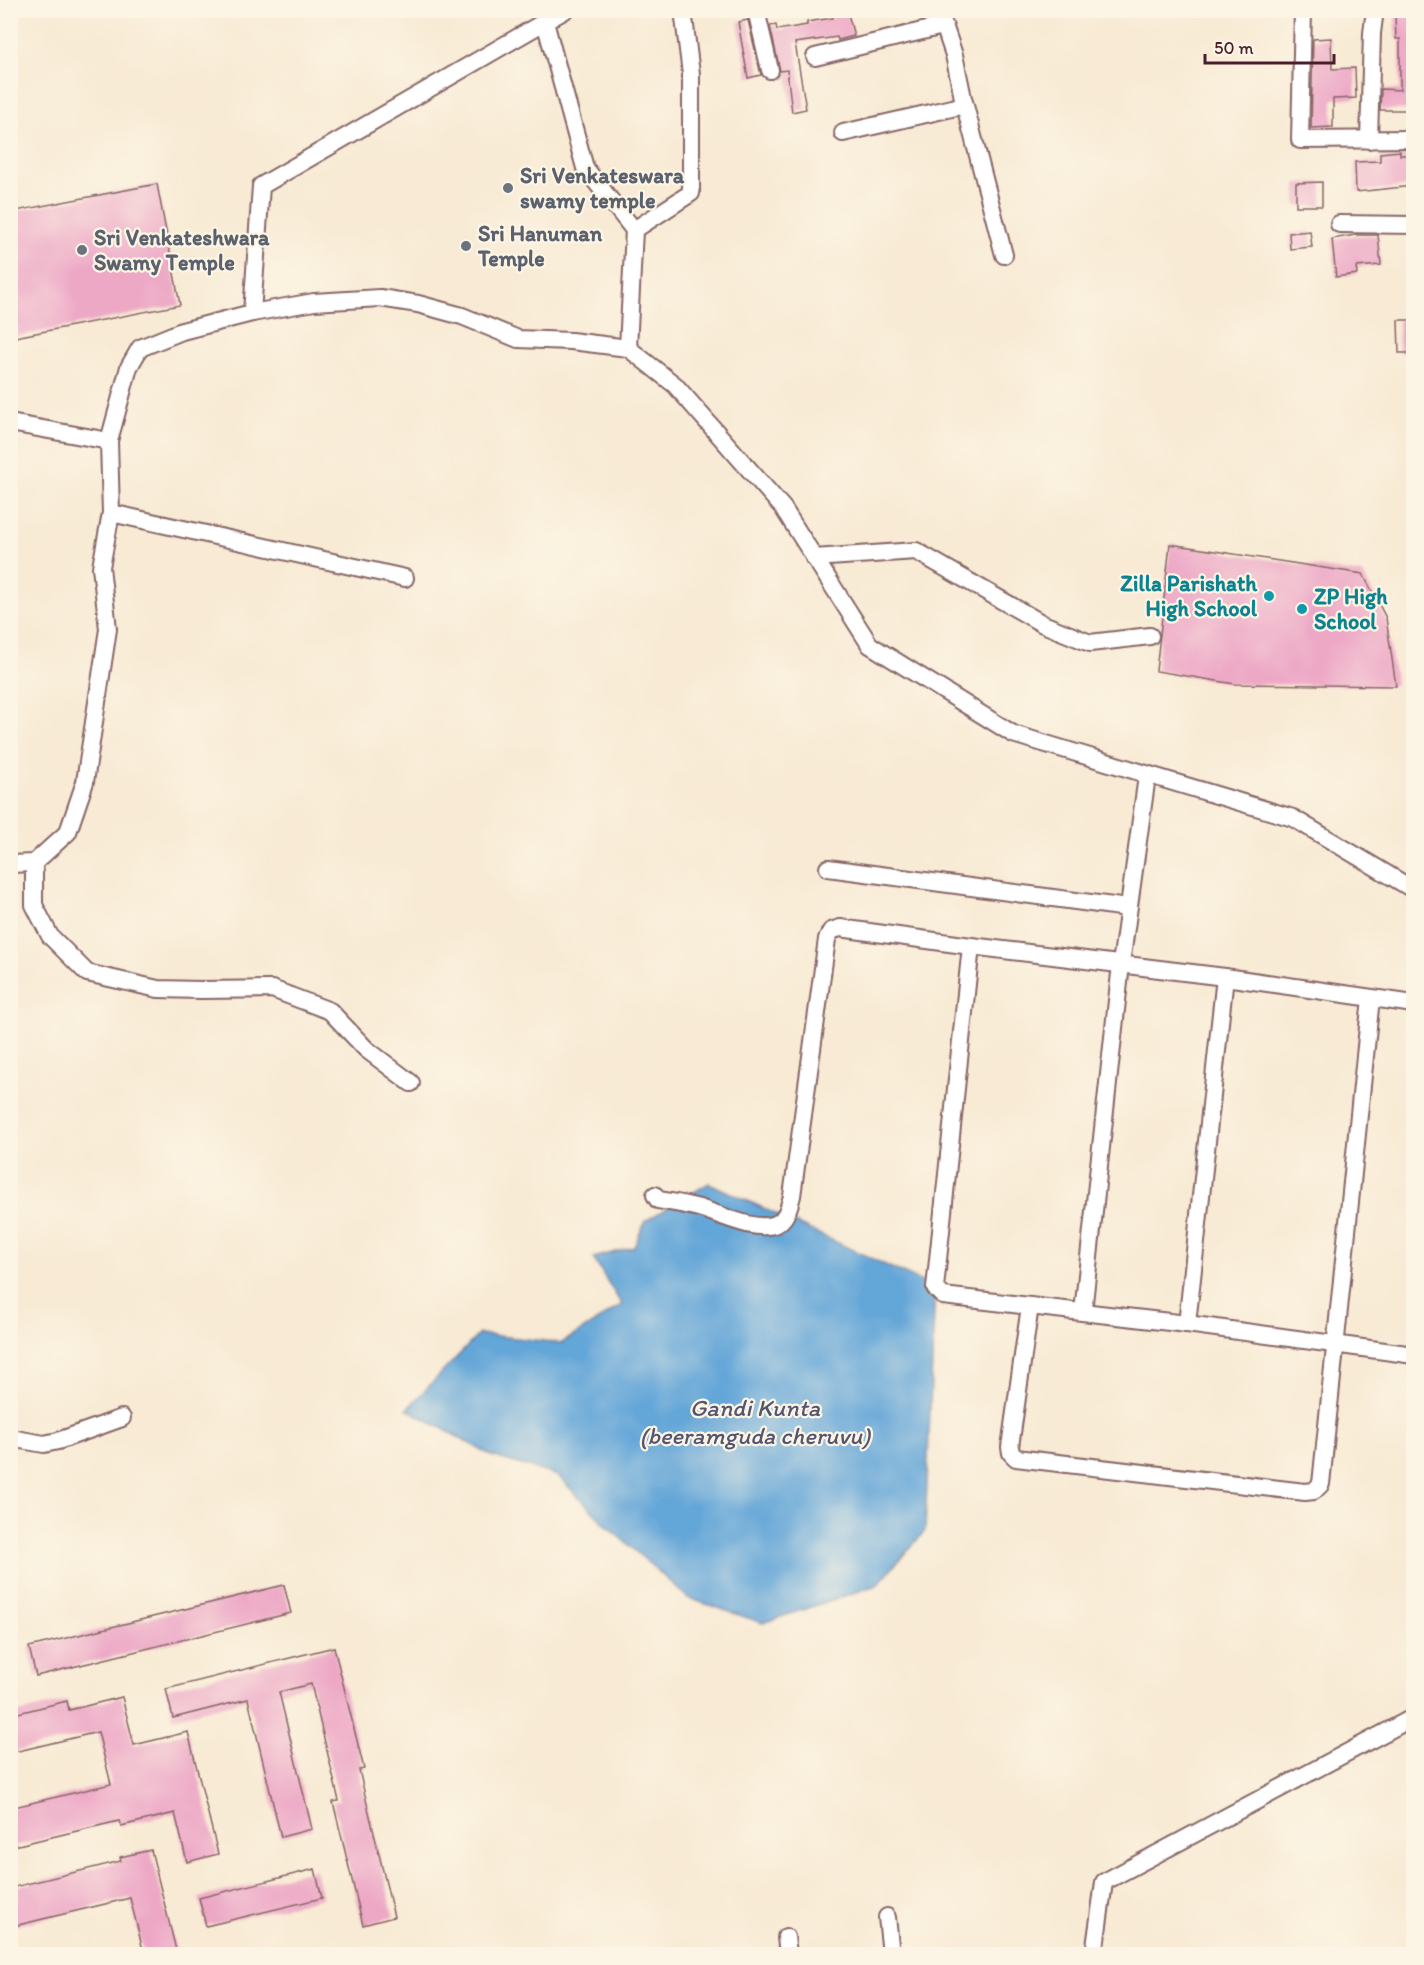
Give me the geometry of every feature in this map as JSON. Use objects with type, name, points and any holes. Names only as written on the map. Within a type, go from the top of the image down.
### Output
[{"type":"street","points":[[252,313],[261,186],[565,10]]},
{"type":"street","points":[[634,230],[691,193],[691,74],[683,10]]},
{"type":"street","points":[[756,10],[770,70]]},
{"type":"street","points":[[1303,10],[1300,140],[1413,139]]},
{"type":"street","points":[[1369,140],[1372,33],[1375,10]]},
{"type":"street","points":[[815,57],[941,18],[954,55],[1004,255]]},
{"type":"street","points":[[545,22],[585,168],[634,230],[628,348]]},
{"type":"street","points":[[843,133],[965,105]]},
{"type":"street","points":[[1339,224],[1413,225]]},
{"type":"street","points":[[10,864],[34,863],[68,832],[85,782],[108,629],[101,567],[111,513],[110,441],[129,367],[140,348],[182,331],[252,313],[314,302],[380,298],[418,304],[462,316],[518,339],[571,341],[628,348],[675,385],[783,508],[870,645],[1013,734],[1293,818],[1413,890]]},
{"type":"street","points":[[10,423],[110,441]]},
{"type":"street","points":[[111,513],[405,578]]},
{"type":"street","points":[[814,558],[916,551],[1043,624],[1090,644],[1150,636]]},
{"type":"street","points":[[1083,1312],[1121,964],[1147,776]]},
{"type":"street","points":[[34,863],[34,905],[50,936],[87,973],[158,989],[272,989],[330,1011],[366,1049],[411,1083]]},
{"type":"street","points":[[828,868],[1128,908]]},
{"type":"street","points":[[655,1195],[658,1200],[697,1207],[721,1217],[747,1223],[766,1226],[777,1224],[783,1219],[792,1196],[827,939],[831,932],[840,928],[1225,977],[1413,1004]]},
{"type":"street","points":[[971,946],[935,1288],[943,1296],[1187,1324],[1413,1355]]},
{"type":"street","points":[[1187,1324],[1225,977]]},
{"type":"street","points":[[1030,1305],[1010,1447],[1011,1453],[1016,1458],[1305,1492],[1314,1491],[1321,1484],[1371,998]]},
{"type":"street","points":[[10,1438],[44,1444],[122,1418]]},
{"type":"street","points":[[1094,1954],[1104,1882],[1413,1717]]},
{"type":"street","points":[[887,1917],[891,1954]]},
{"type":"street","points":[[786,1937],[788,1954]]},
{"type":"water","name":"Gandi Kunta (beeramguda cheruvu)","points":[[709,1183],[935,1288],[925,1531],[877,1585],[763,1623],[688,1598],[607,1526],[558,1476],[492,1456],[407,1409],[479,1334],[562,1343],[622,1305],[593,1258],[634,1247],[645,1221]]},
{"type":"building","points":[[831,10],[847,10],[854,36],[838,40],[837,37],[795,43],[806,109],[792,112],[787,70],[780,71],[770,26],[776,25],[777,30],[807,25],[807,22],[833,18]]},
{"type":"building","points":[[1397,10],[1413,10],[1413,110],[1380,110],[1381,89],[1400,90],[1400,39],[1396,39],[1395,16],[1397,16]]},
{"type":"building","points":[[748,20],[761,75],[748,78],[738,22]]},
{"type":"building","points":[[1331,38],[1332,69],[1355,68],[1356,98],[1333,99],[1333,127],[1311,128],[1313,39]]},
{"type":"building","points":[[1400,151],[1400,155],[1413,155],[1413,186],[1356,192],[1355,162],[1380,161],[1380,153]]},
{"type":"building","points":[[1322,182],[1322,206],[1296,206],[1296,183]]},
{"type":"building","points":[[157,184],[180,305],[10,338],[10,212]]},
{"type":"building","points":[[1310,231],[1312,247],[1290,249],[1289,233]]},
{"type":"building","points":[[1355,235],[1378,235],[1381,265],[1356,267],[1357,274],[1336,277],[1332,239]]},
{"type":"building","points":[[1398,320],[1413,320],[1413,353],[1399,353]]},
{"type":"building","name":"Zilla Parishath High School","points":[[1170,544],[1363,574],[1386,618],[1396,686],[1235,684],[1156,671]]},
{"type":"building","points":[[284,1585],[291,1613],[36,1676],[29,1647]]},
{"type":"building","points":[[334,1647],[364,1769],[359,1770],[394,1917],[363,1925],[333,1802],[339,1801],[311,1684],[279,1692],[312,1829],[281,1837],[248,1699],[173,1718],[166,1689]]},
{"type":"building","points":[[122,1697],[134,1745],[188,1732],[218,1854],[187,1862],[175,1813],[121,1826],[119,1821],[10,1847],[10,1808],[111,1784],[98,1732],[10,1753],[10,1715],[67,1701],[69,1710]]},
{"type":"building","points":[[151,1850],[177,1954],[144,1954],[130,1898],[10,1927],[10,1888],[121,1861],[120,1857]]},
{"type":"building","points":[[315,1869],[322,1898],[206,1926],[199,1898]]},
{"type":"place","name":"Sri Venkateswara swamy temple","points":[[508,188]]},
{"type":"place","name":"Sri Hanuman Temple","points":[[466,246]]},
{"type":"place","name":"Sri Venkateshwara Swamy Temple","points":[[82,250]]},
{"type":"place","name":"Zilla Parishath High School","points":[[1269,596]]},
{"type":"place","name":"ZP High School","points":[[1302,609]]}]
